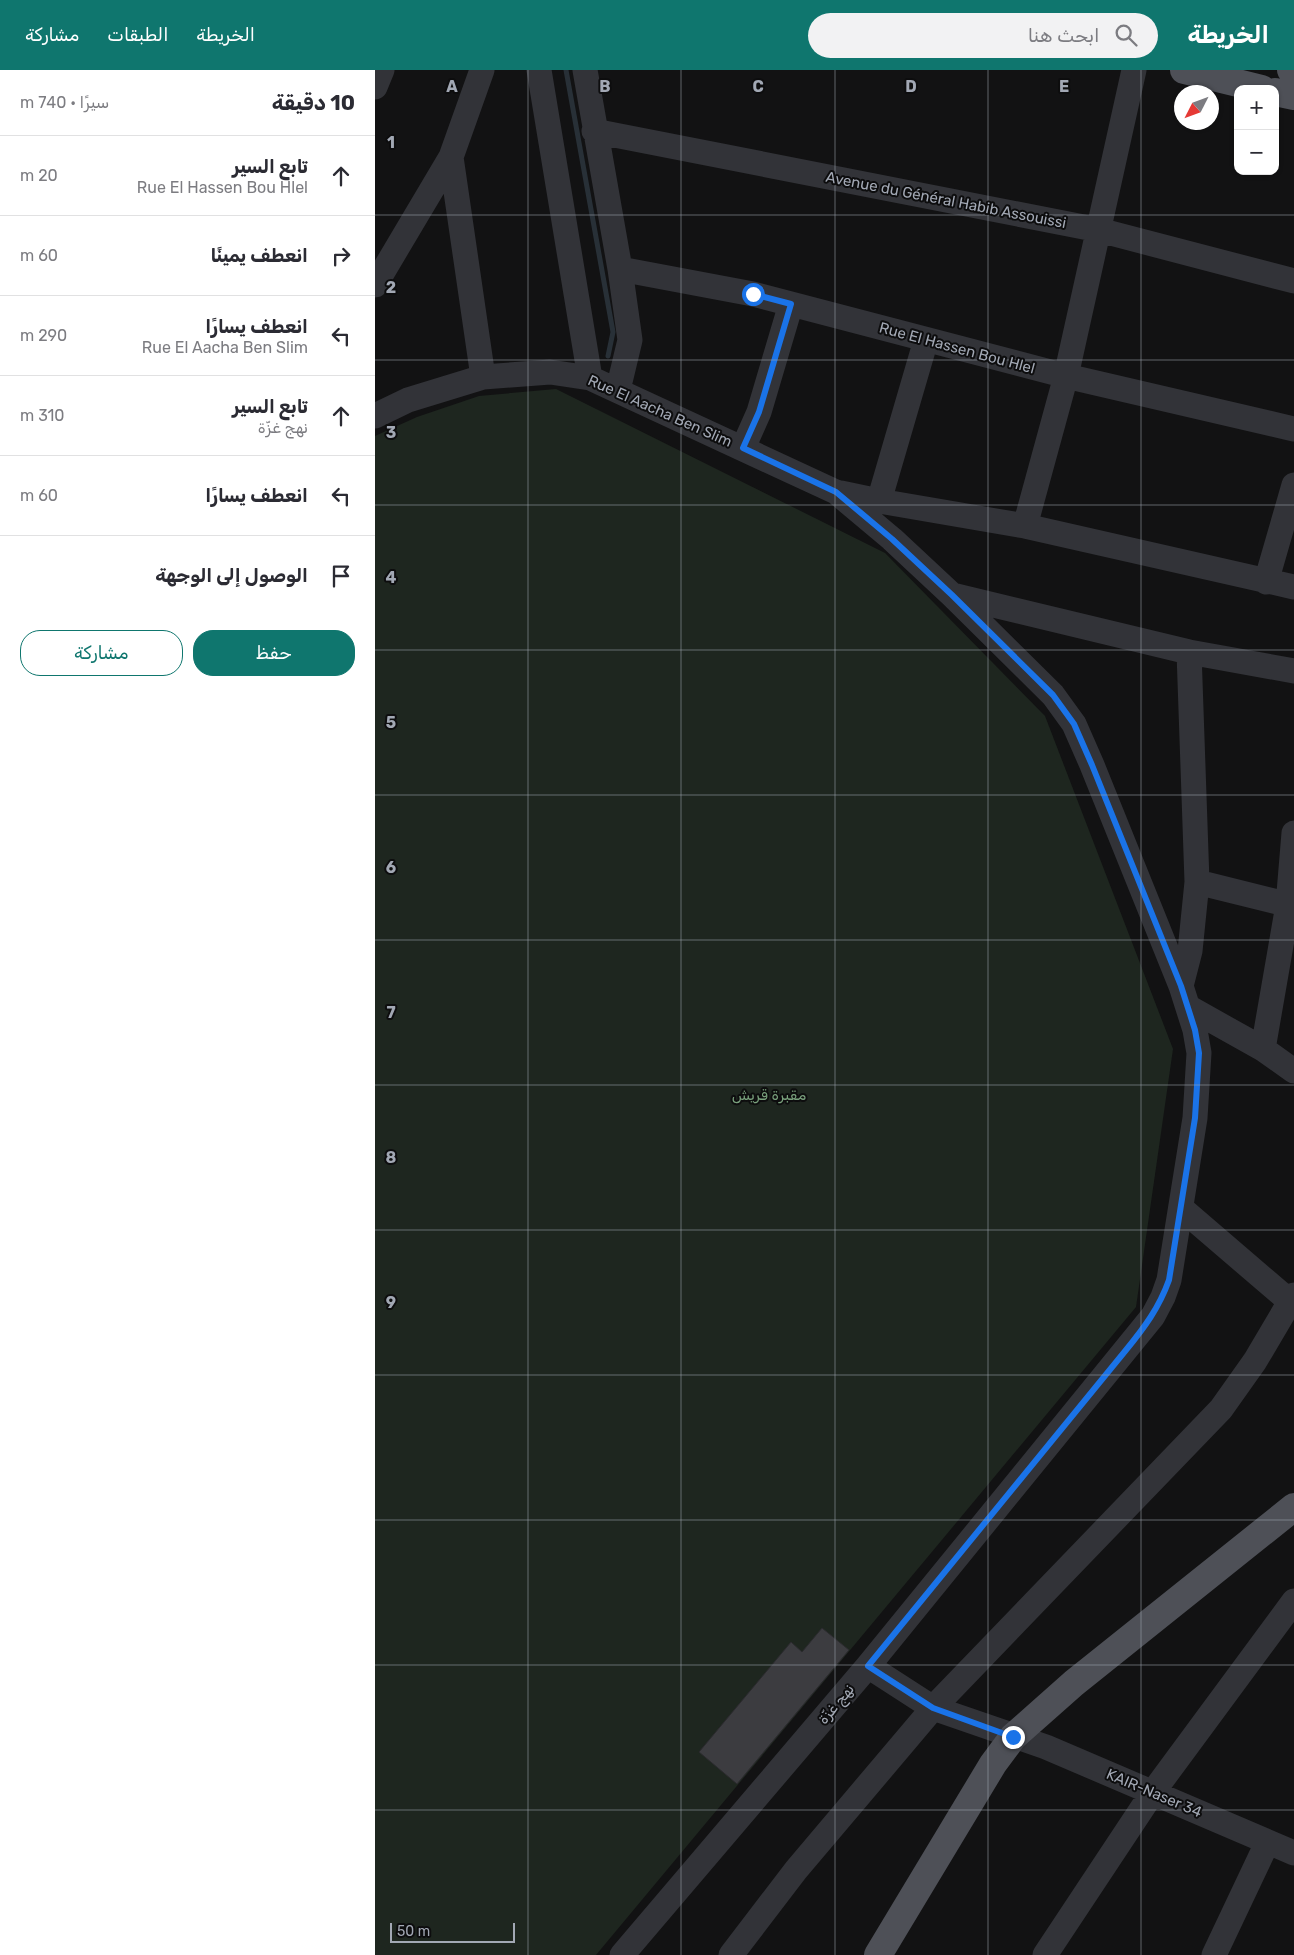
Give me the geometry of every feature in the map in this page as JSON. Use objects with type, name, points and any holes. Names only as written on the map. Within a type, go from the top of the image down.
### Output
[{"type":"main road","points":[[1184,70],[1246,85]]},
{"type":"main road","points":[[1279,93],[1294,96]]},
{"type":"main road","points":[[878,1955],[993,1764],[1013,1737],[1074,1683],[1294,1507]]},
{"type":"street","points":[[375,87],[382,70]]},
{"type":"street","points":[[375,285],[451,156],[482,70]]},
{"type":"street","points":[[539,70],[590,378]]},
{"type":"street","points":[[585,70],[594,131],[621,269],[630,340],[618,390]]},
{"type":"street","points":[[1025,526],[1066,376],[1134,70]]},
{"type":"street","name":"Avenue du Général Habib Assouissi","points":[[594,131],[1099,230],[1294,281]]},
{"type":"street","points":[[451,156],[483,377]]},
{"type":"street","name":"Rue El Hassen Bou Hlel","points":[[621,269],[753,294],[1066,376],[1294,429]]},
{"type":"street","points":[[743,448],[759,412],[791,304]]},
{"type":"street","points":[[879,501],[926,340]]},
{"type":"street","name":"Rue El Aacha Ben Slim","points":[[375,416],[408,400],[483,377],[550,372],[590,378],[836,492],[892,539],[952,595],[1053,695],[1074,724],[1184,996]]},
{"type":"street","points":[[1266,582],[1294,485]]},
{"type":"street","points":[[836,492],[1025,526],[1294,587]]},
{"type":"street","points":[[952,595],[1189,652],[1294,671]]},
{"type":"street","points":[[1189,652],[1197,882],[1184,996],[1294,1071]]},
{"type":"street","points":[[1263,1049],[1291,905],[1294,834]]},
{"type":"street","points":[[1197,882],[1291,905]]},
{"type":"street","name":"نهج غزّة","points":[[622,1955],[868,1666],[1153,1316],[1163,1298],[1169,1280],[1199,1089],[1199,1053],[1195,1030],[1184,996]]},
{"type":"street","points":[[731,1955],[796,1870],[933,1708],[1221,1409],[1255,1361],[1293,1300],[1181,1208]]},
{"type":"street","points":[[1045,1955],[1153,1792],[1294,1601]]},
{"type":"street","name":"KAIR-Naser 34","points":[[868,1666],[933,1708],[1046,1747],[1294,1854]]},
{"type":"street","points":[[1214,1955],[1267,1843]]},
{"type":"green space","name":"مقبرة قريش","points":[[556,389],[885,553],[1045,716],[1173,1049],[1136,1307],[596,1955],[375,1955],[375,436],[417,417],[479,396]]},
{"type":"building","points":[[822,1628],[849,1650],[737,1784],[699,1752],[791,1642],[802,1652]]},
{"type":"waterway","points":[[566,70],[613,332],[608,356]]},
{"type":"route","points":[[753,294],[791,304],[772,373],[759,412],[743,448],[836,492],[892,539],[952,595],[1053,695],[1074,724],[1092,765],[1181,986],[1195,1030],[1199,1053],[1199,1089],[1169,1280],[1163,1298],[1153,1316],[1126,1350],[868,1666],[933,1708],[1013,1737]]}]
